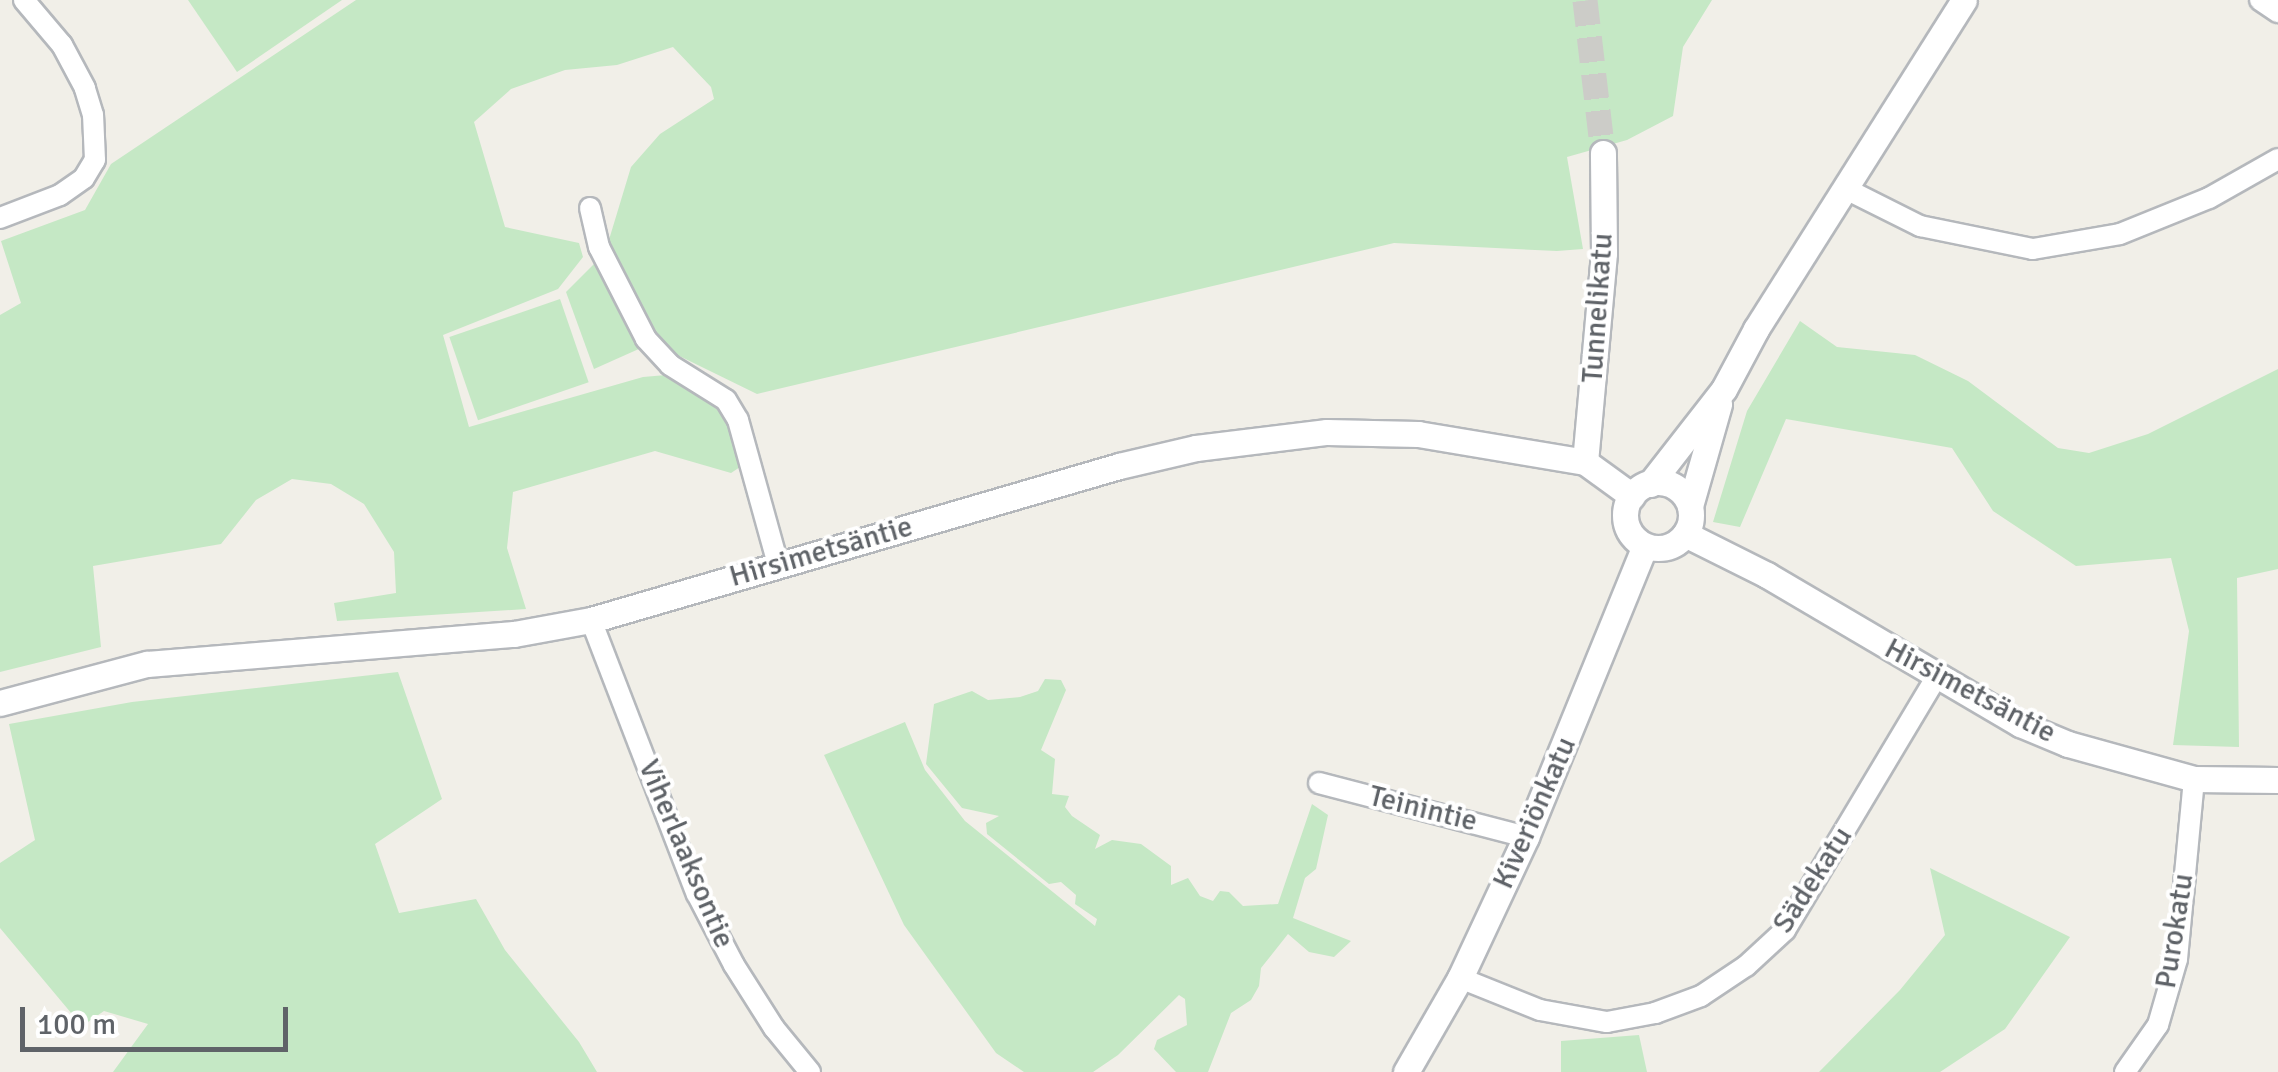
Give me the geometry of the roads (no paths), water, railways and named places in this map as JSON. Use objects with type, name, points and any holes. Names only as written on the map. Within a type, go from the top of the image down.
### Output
[{"type":"street","points":[[0,218],[60,196],[84,178],[94,160],[93,115],[85,88],[62,45],[24,0]]},
{"type":"street","points":[[1724,389],[1690,506],[1686,534],[1667,547],[1645,546],[1626,524],[1641,490],[1724,389],[1756,329],[1964,0]]},
{"type":"street","points":[[2260,0],[2278,12]]},
{"type":"street","name":"Tunnelikatu","points":[[1584,462],[1604,253],[1603,153]]},
{"type":"street","points":[[1846,189],[1920,226],[2033,249],[2120,234],[2210,198],[2278,159]]},
{"type":"street","points":[[590,208],[599,248],[646,339],[670,365],[726,400],[738,420],[778,564]]},
{"type":"street","name":"Hirsimetsäntie","points":[[0,703],[148,664],[514,634],[591,620],[1196,448],[1327,432],[1418,434],[1584,462],[1641,490]]},
{"type":"street","points":[[1641,490],[1672,485],[1690,506]]},
{"type":"street","name":"Hirsimetsäntie","points":[[1686,534],[1767,575],[1936,678],[2020,724],[2068,744],[2194,780],[2278,780]]},
{"type":"street","name":"Kiveriönkatu","points":[[1406,1072],[1460,978],[1526,837],[1645,546]]},
{"type":"street","name":"Viherlaaksontie","points":[[591,620],[697,894],[754,997],[810,1072]]},
{"type":"street","name":"Sädekatu","points":[[1460,978],[1540,1010],[1607,1022],[1655,1013],[1701,996],[1746,966],[1785,930],[1936,678]]},
{"type":"street","name":"Purokatu","points":[[2125,1072],[2158,1025],[2177,958],[2194,780]]},
{"type":"street","name":"Teinintie","points":[[1319,783],[1526,837]]},
{"type":"tunnel","points":[[1585,0],[1603,153]]}]
